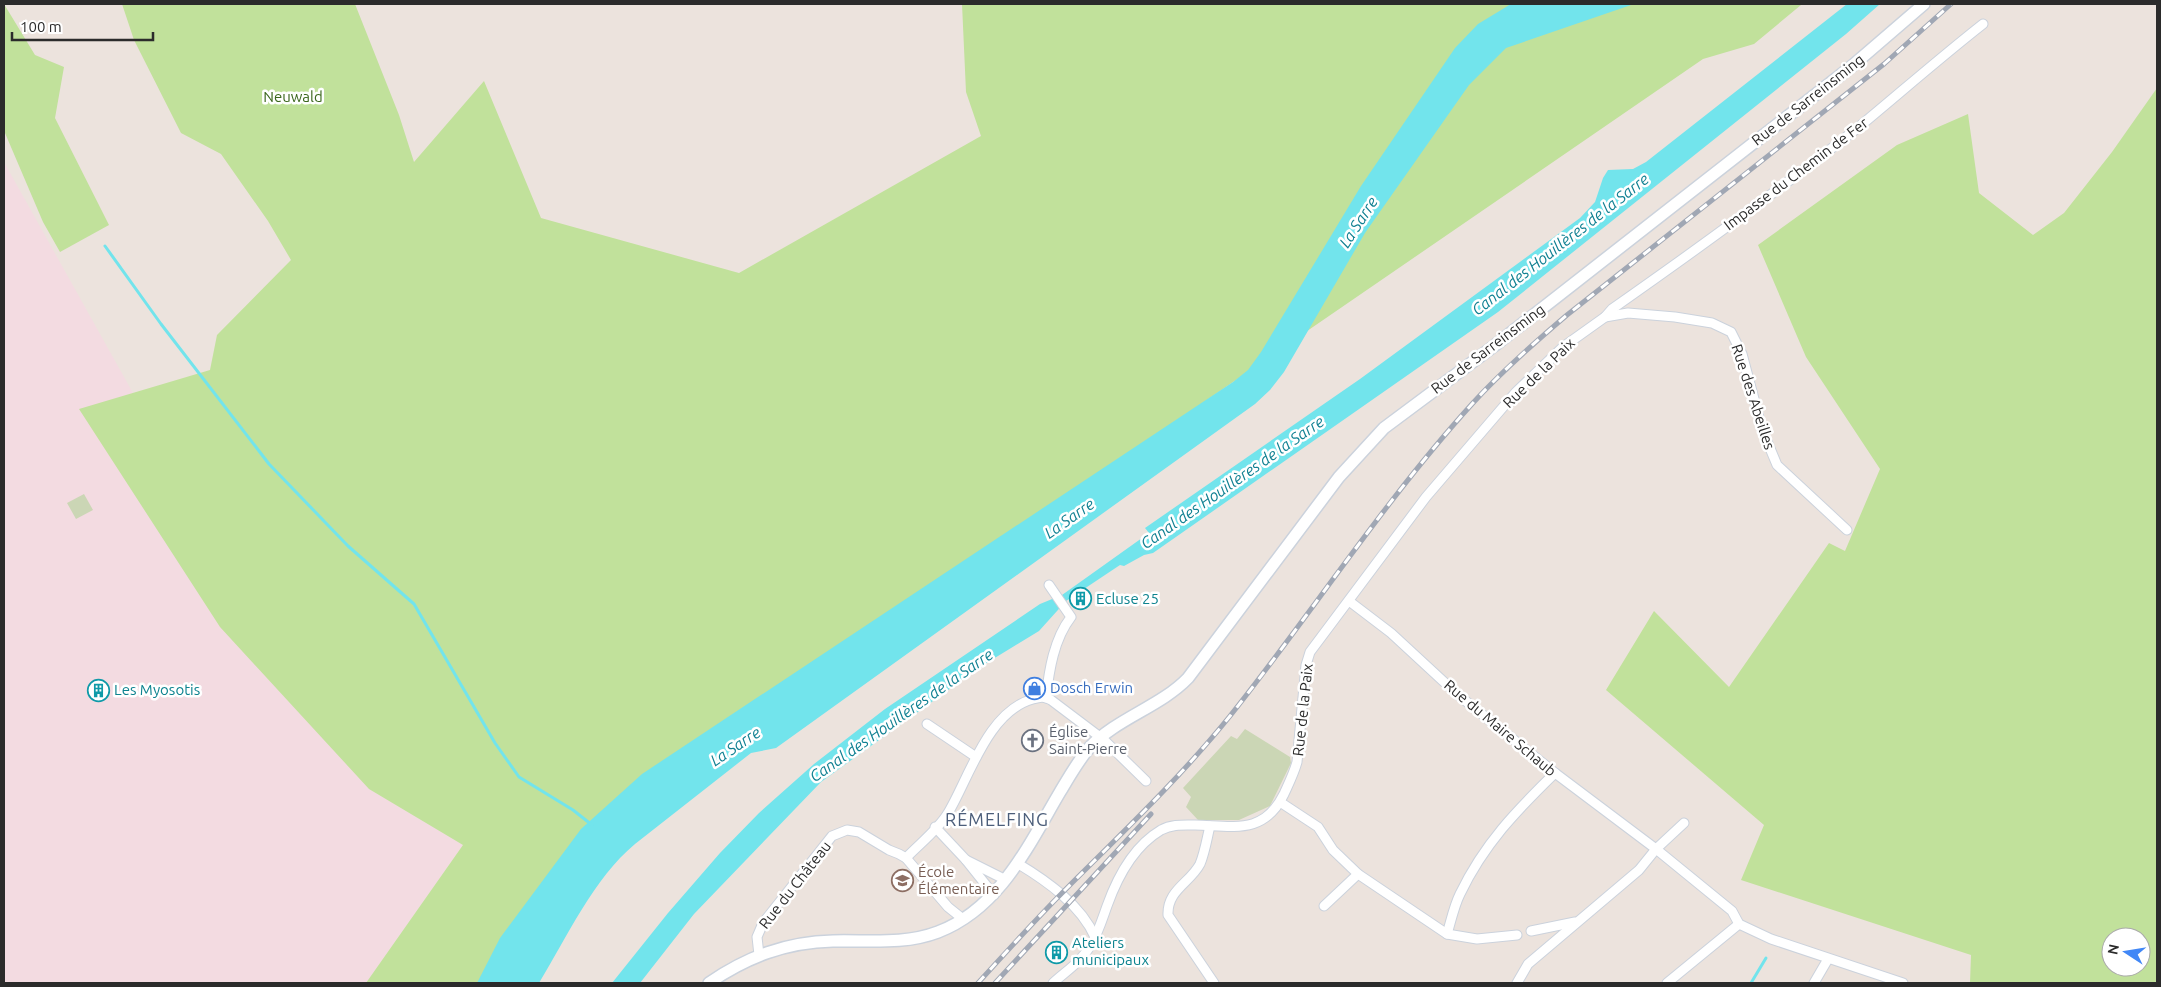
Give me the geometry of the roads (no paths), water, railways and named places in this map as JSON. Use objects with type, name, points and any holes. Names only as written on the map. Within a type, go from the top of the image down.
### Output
[{"type":"street","name":"Rue de Sarreinsming","points":[[709,983],[738,965],[784,947],[814,942],[906,940],[938,932],[963,919],[994,894],[1006,880],[1078,762],[1100,738],[1117,725],[1172,691],[1188,678],[1339,477],[1384,428],[1494,346],[1852,66],[1924,4]]},
{"type":"street","name":"Impasse du Chemin de Fer","points":[[1605,317],[1612,309],[1696,250],[1852,132],[1944,54],[1983,24]]},
{"type":"street","name":"Rue des Abeilles","points":[[1605,317],[1628,313],[1675,317],[1712,323],[1731,332],[1742,354],[1762,428],[1777,465],[1847,530]]},
{"type":"street","name":"Rue de la Paix","points":[[1053,983],[1081,959],[1095,937],[1114,888],[1124,870],[1143,847],[1159,832],[1174,826],[1243,826],[1259,822],[1269,816],[1280,802],[1295,772],[1306,659],[1426,498],[1516,392],[1563,347],[1605,317]]},
{"type":"street","points":[[1046,698],[1053,657],[1069,614],[1051,587]]},
{"type":"street","name":"Rue du Maire Schaub","points":[[1349,601],[1391,633],[1457,694],[1555,773],[1656,849],[1732,911],[1739,924]]},
{"type":"street","points":[[963,919],[948,907],[906,858],[947,815],[976,757],[998,724],[1009,713],[1025,701],[1042,697],[1046,698],[1100,738],[1146,781]]},
{"type":"street","points":[[927,724],[976,757]]},
{"type":"street","points":[[1447,934],[1460,894],[1487,846],[1512,815],[1555,773]]},
{"type":"street","points":[[1280,802],[1318,827],[1332,850],[1358,874],[1447,934],[1477,939],[1517,935]]},
{"type":"street","points":[[1517,983],[1528,964],[1639,870],[1656,849],[1684,822]]},
{"type":"street","points":[[1210,826],[1200,864],[1173,894],[1167,905],[1168,915],[1214,983]]},
{"type":"street","points":[[935,828],[966,860],[994,894]]},
{"type":"street","name":"Rue du Château","points":[[760,955],[757,937],[760,927],[832,836],[847,830],[859,832],[906,858]]},
{"type":"street","points":[[966,860],[1006,880]]},
{"type":"street","points":[[1017,863],[1046,882],[1080,914],[1095,937]]},
{"type":"street","points":[[1324,906],[1358,874]]},
{"type":"street","points":[[1080,914],[1102,920]]},
{"type":"street","points":[[1531,931],[1576,922]]},
{"type":"street","points":[[1667,983],[1739,924],[1771,939],[1902,983]]},
{"type":"street","points":[[1814,983],[1828,959]]},
{"type":"water","name":"La Sarre","points":[[1511,4],[1634,4],[1506,48],[1469,85],[1365,233],[1284,372],[1270,390],[1255,404],[776,748],[751,753],[635,844],[620,858],[594,891],[539,983],[477,983],[500,938],[581,829],[642,774],[1233,382],[1248,370],[1261,352],[1361,186],[1455,48],[1478,24]]},
{"type":"water","name":"Canal des Houillères de la Sarre","points":[[1847,4],[1880,4],[1846,34],[1498,312],[1153,553],[1144,555],[1124,566],[1120,565],[1066,601],[1039,631],[980,667],[821,782],[694,914],[640,983],[612,983],[668,913],[720,853],[759,813],[814,764],[885,709],[1040,604],[1062,595],[1149,533],[1145,528],[1360,379],[1580,218],[1595,202],[1603,178],[1608,170],[1633,169],[1646,162]]},
{"type":"waterway","points":[[105,246],[161,324],[269,464],[348,546],[414,604],[495,743],[519,777],[573,810],[592,825]]},
{"type":"waterway","points":[[1751,983],[1766,958]]},
{"type":"railway","points":[[978,983],[1044,911],[1171,783],[1211,739],[1260,677],[1378,518],[1440,441],[1494,381],[1567,315],[1884,64],[1951,4]]},
{"type":"railway","points":[[995,983],[1151,814]]},
{"type":"place","name":"Ecluse 25","points":[[1080,599]]},
{"type":"place","name":"Dosch Erwin","points":[[1034,688]]},
{"type":"place","name":"Les Myosotis","points":[[98,690]]},
{"type":"place","name":"Église Saint-Pierre","points":[[1033,741]]},
{"type":"place","name":"École Élémentaire","points":[[902,881]]},
{"type":"place","name":"Ateliers municipaux","points":[[1056,952]]},
{"type":"district","name":"RÉMELFING","points":[[997,820]]},
{"type":"park label","name":"Neuwald","points":[[293,97]]}]
